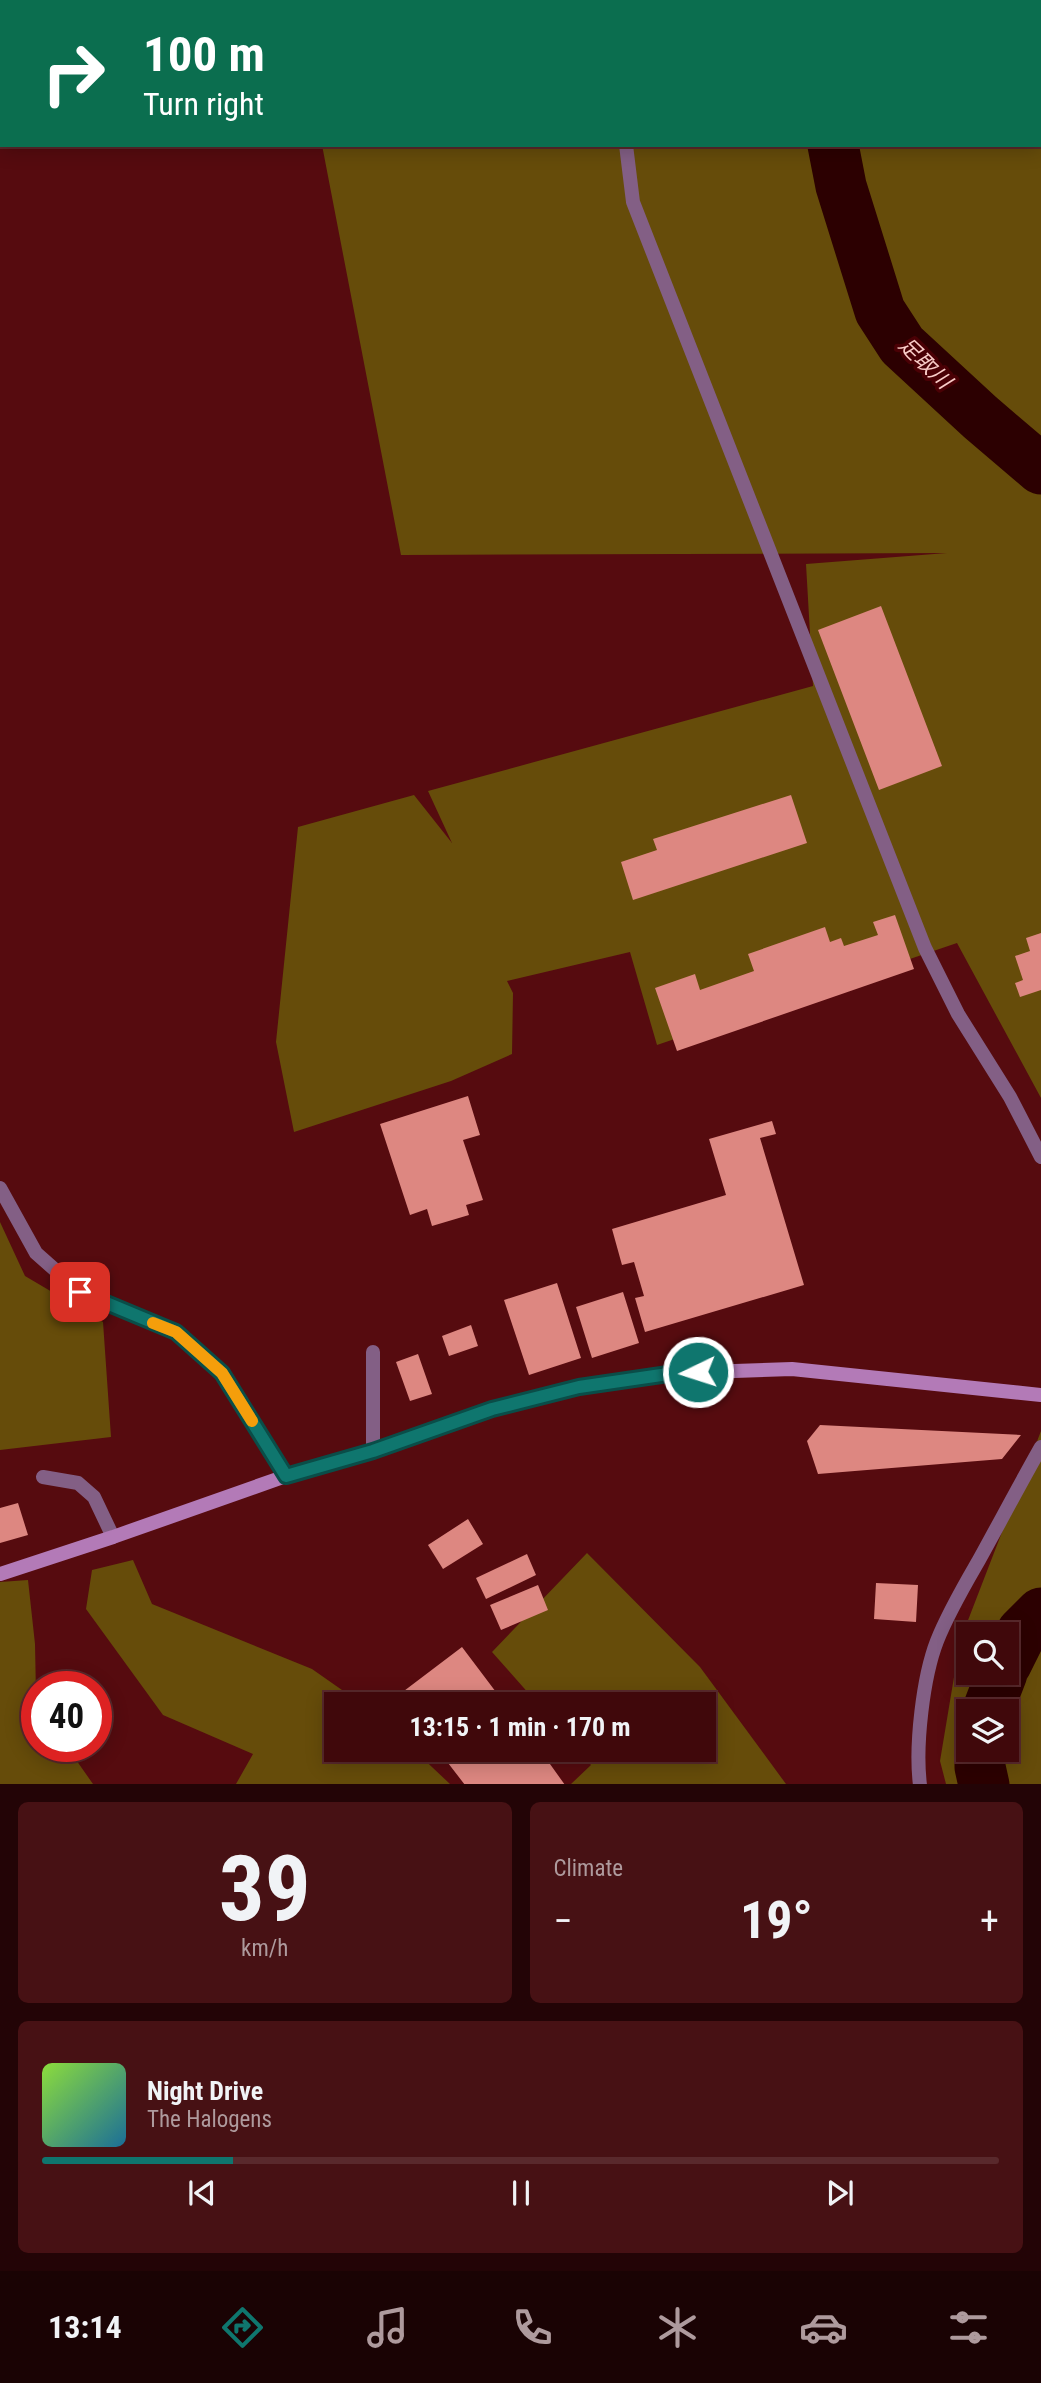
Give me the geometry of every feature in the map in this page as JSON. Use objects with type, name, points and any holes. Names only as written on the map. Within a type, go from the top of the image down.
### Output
[{"type":"street","points":[[626,147],[633,202],[925,948],[958,1014],[1010,1097],[1041,1157]]},
{"type":"street","points":[[0,1188],[36,1254],[80,1292],[176,1332],[222,1373],[286,1476]]},
{"type":"street","points":[[373,1352],[373,1451]]},
{"type":"street","points":[[0,1574],[492,1409],[579,1387],[675,1373],[792,1369],[1041,1395]]},
{"type":"street","points":[[920,1784],[920,1735],[927,1684],[937,1643],[959,1597],[1041,1447]]},
{"type":"street","points":[[43,1477],[78,1483],[94,1497],[113,1537]]},
{"type":"shaded area","points":[[322,147],[1041,147],[1041,1098],[957,943],[657,1045],[630,952],[507,981],[513,993],[512,1054],[451,1081],[294,1132],[276,1042],[298,827],[414,795],[452,843],[428,791],[813,686],[806,564],[947,553],[401,555]]},
{"type":"shaded area","points":[[0,1222],[25,1276],[103,1322],[111,1437],[0,1450]]},
{"type":"shaded area","points":[[1041,1431],[1041,1784],[946,1784],[940,1761],[956,1665],[956,1685],[1019,1685],[1019,1622],[967,1622]]},
{"type":"shaded area","points":[[587,1553],[700,1667],[786,1784],[571,1784],[591,1765],[588,1762],[716,1762],[716,1692],[527,1692],[492,1652]]},
{"type":"shaded area","points":[[133,1560],[152,1604],[312,1669],[345,1692],[324,1692],[324,1762],[427,1762],[450,1784],[236,1784],[253,1754],[163,1715],[86,1609],[92,1570]]},
{"type":"shaded area","points":[[28,1580],[36,1671],[21,1671],[21,1762],[78,1762],[93,1784],[0,1784],[0,1582]]},
{"type":"building","points":[[881,606],[942,766],[879,790],[818,630]]},
{"type":"building","points":[[791,795],[807,843],[633,900],[621,862],[657,850],[653,839]]},
{"type":"building","points":[[895,915],[914,969],[677,1051],[655,988],[695,974],[700,990],[754,971],[748,954],[825,927],[830,942],[841,938],[844,946],[878,935],[873,922]]},
{"type":"building","points":[[1041,933],[1041,990],[1020,997],[1015,983],[1023,980],[1015,956],[1030,951],[1026,938]]},
{"type":"building","points":[[468,1096],[480,1135],[463,1140],[483,1200],[466,1205],[469,1215],[432,1226],[427,1209],[410,1215],[380,1124]]},
{"type":"building","points":[[772,1121],[776,1134],[760,1138],[804,1285],[645,1332],[635,1298],[644,1296],[634,1262],[622,1265],[612,1229],[726,1195],[709,1139]]},
{"type":"building","points":[[557,1283],[581,1358],[529,1375],[504,1300]]},
{"type":"building","points":[[623,1292],[639,1343],[592,1358],[576,1307]]},
{"type":"building","points":[[471,1325],[478,1346],[449,1356],[442,1336]]},
{"type":"building","points":[[418,1354],[432,1394],[410,1401],[396,1362]]},
{"type":"building","points":[[820,1425],[1021,1435],[1002,1459],[818,1474],[807,1441]]},
{"type":"building","points":[[18,1503],[28,1535],[0,1543],[0,1508]]},
{"type":"building","points":[[468,1519],[483,1544],[443,1569],[428,1545]]},
{"type":"building","points":[[527,1554],[536,1575],[486,1599],[476,1578]]},
{"type":"building","points":[[876,1583],[918,1585],[916,1622],[874,1619]]},
{"type":"building","points":[[538,1585],[548,1610],[501,1630],[490,1605]]},
{"type":"building","points":[[462,1647],[496,1692],[403,1692]]},
{"type":"building","points":[[447,1762],[549,1762],[564,1784],[464,1784]]},
{"type":"waterway","name":"足取川","points":[[833,147],[841,186],[880,311],[902,345],[1041,469]]},
{"type":"waterway","name":"足取川","points":[[1019,1638],[1041,1613]]},
{"type":"waterway","name":"足取川","points":[[992,1699],[997,1685]]},
{"type":"waterway","name":"足取川","points":[[980,1762],[984,1784]]},
{"type":"slow traffic","points":[[153,1323],[176,1332],[222,1373],[252,1421]]},
{"type":"route","points":[[80,1292],[176,1332],[222,1373],[286,1476],[373,1451],[492,1409],[579,1387],[698,1372]]}]
